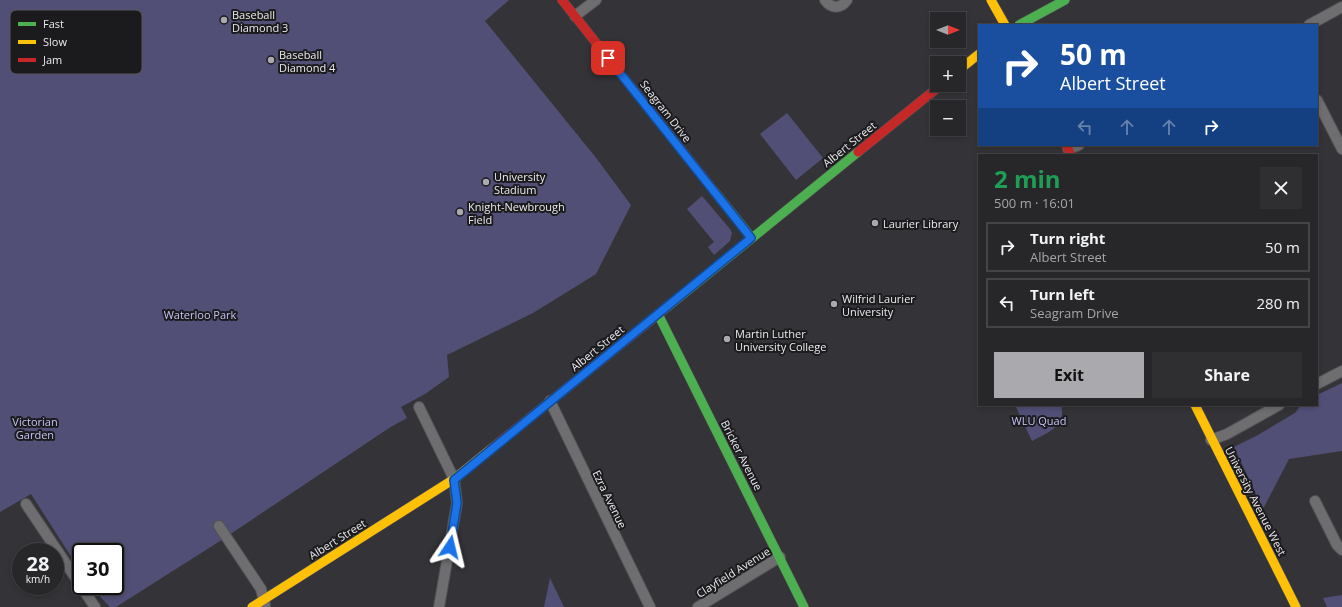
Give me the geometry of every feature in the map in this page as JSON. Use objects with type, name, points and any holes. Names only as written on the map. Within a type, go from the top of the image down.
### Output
[{"type":"street","name":"Seagram Drive","points":[[562,0],[751,238]]},
{"type":"street","points":[[575,16],[596,0]]},
{"type":"street","points":[[825,0],[828,5],[834,7],[839,7],[847,0]]},
{"type":"street","points":[[991,0],[1004,24]]},
{"type":"street","points":[[1021,24],[1065,0]]},
{"type":"street","points":[[1311,24],[1342,7]]},
{"type":"street","points":[[966,64],[978,55]]},
{"type":"street","name":"Albert Street","points":[[252,607],[265,603],[454,480],[932,92]]},
{"type":"street","points":[[1318,102],[1342,149]]},
{"type":"street","name":"Bricker Avenue","points":[[658,314],[804,607]]},
{"type":"street","points":[[1318,383],[1342,371]]},
{"type":"street","name":"Ezra Avenue","points":[[550,401],[650,607]]},
{"type":"street","name":"University Avenue West","points":[[1195,406],[1211,440],[1296,607]]},
{"type":"street","points":[[1211,440],[1226,434],[1277,406]]},
{"type":"street","points":[[419,407],[454,480],[457,503],[439,607]]},
{"type":"street","points":[[1314,501],[1337,545],[1342,550]]},
{"type":"street","points":[[26,504],[95,607]]},
{"type":"street","points":[[219,526],[261,589],[265,603]]},
{"type":"street","name":"Clayfield Avenue","points":[[698,607],[780,557]]},
{"type":"green space","name":"Waterloo Park","points":[[0,0],[509,0],[485,21],[597,159],[631,205],[596,274],[533,313],[447,355],[449,377],[425,394],[401,407],[407,418],[389,428],[220,541],[116,607],[110,607],[99,595],[124,595],[124,543],[72,543],[72,558],[64,543],[62,543],[31,494],[0,512]]},
{"type":"green space","points":[[787,113],[823,158],[796,180],[760,134]]},
{"type":"green space","points":[[702,196],[732,233],[730,241],[714,255],[708,247],[714,242],[687,209]]},
{"type":"green space","points":[[1342,383],[1342,451],[1289,459],[1263,509],[1234,447],[1258,435],[1295,413],[1300,406],[1318,406],[1318,395]]},
{"type":"green space","name":"WLU Quad","points":[[1015,406],[1061,406],[1061,418],[1058,424],[1049,432],[1032,441]]},
{"type":"green space","points":[[550,578],[564,607],[544,607]]},
{"type":"green space","points":[[1342,595],[1342,607],[1327,607],[1323,598]]},
{"type":"traffic: fast","points":[[1021,24],[1065,0]]},
{"type":"traffic: fast","points":[[666,308],[858,152]]},
{"type":"traffic: fast","points":[[714,191],[751,237]]},
{"type":"traffic: fast","points":[[658,314],[804,607]]},
{"type":"traffic: slow","points":[[991,0],[1004,24]]},
{"type":"traffic: slow","points":[[966,64],[978,55]]},
{"type":"traffic: slow","points":[[1196,406],[1296,607]]},
{"type":"traffic: slow","points":[[252,607],[454,479],[491,449]]},
{"type":"traffic: jam","points":[[562,0],[714,191]]},
{"type":"traffic: jam","points":[[858,152],[932,92]]},
{"type":"traffic: jam","points":[[1066,146],[1070,154]]},
{"type":"traffic: jam","points":[[491,449],[666,308]]},
{"type":"place","name":"Baseball Diamond 3","points":[[224,20]]},
{"type":"place","name":"Baseball Diamond 4","points":[[271,60]]},
{"type":"place","name":"University Stadium","points":[[486,182]]},
{"type":"place","name":"Knight-Newbrough Field","points":[[460,212]]},
{"type":"place","name":"Laurier Library","points":[[875,223]]},
{"type":"place","name":"Wilfrid Laurier University","points":[[834,304]]},
{"type":"place","name":"Martin Luther University College","points":[[727,339]]},
{"type":"route","points":[[450,547],[457,503],[454,480],[751,238],[608,58]]},
{"type":"park label","name":"Victorian Garden","points":[[35,427]]}]
